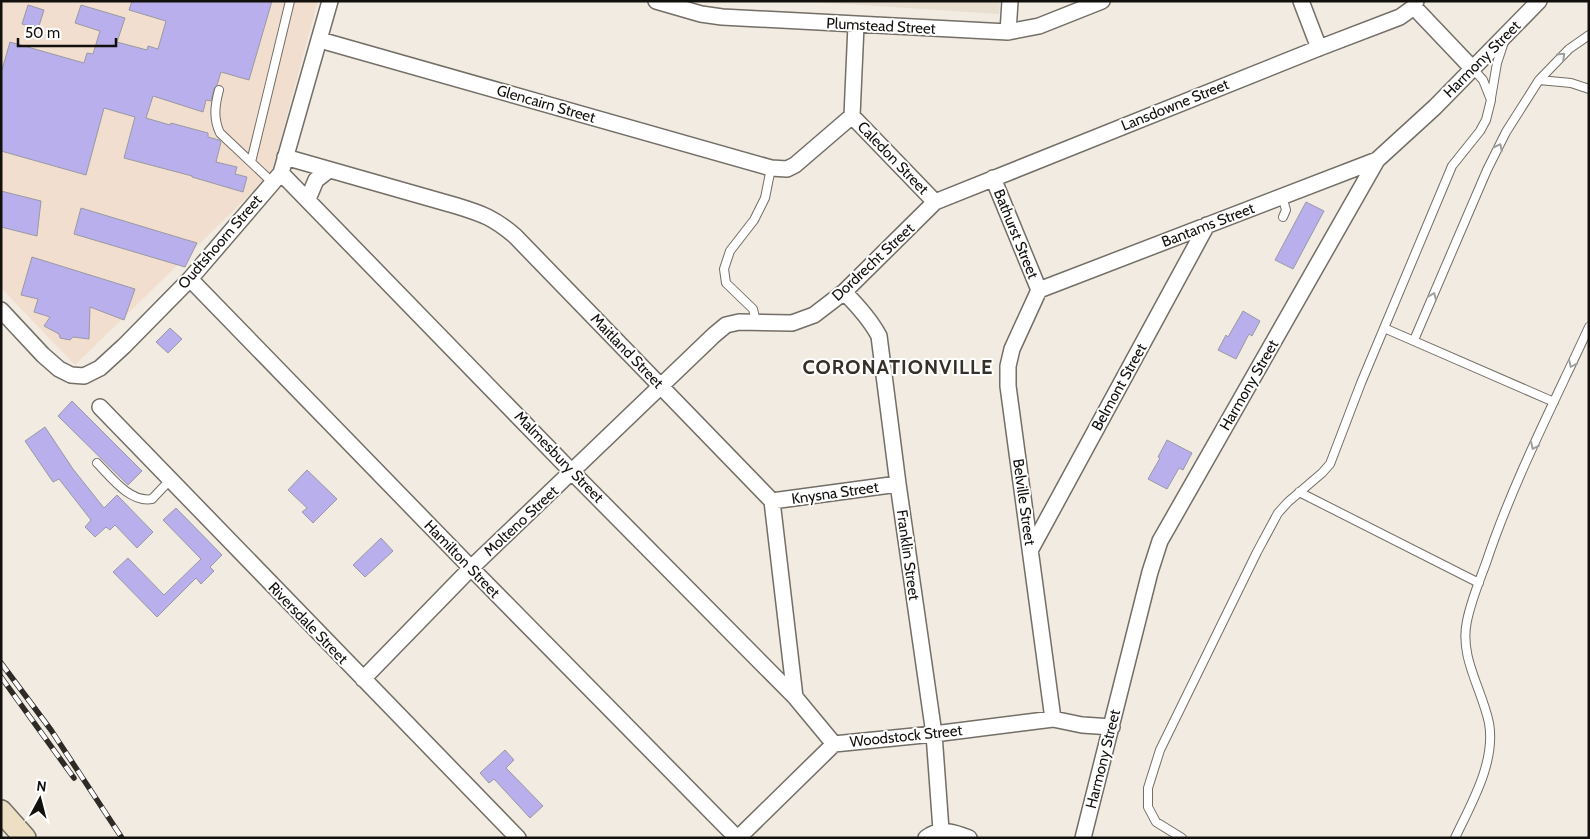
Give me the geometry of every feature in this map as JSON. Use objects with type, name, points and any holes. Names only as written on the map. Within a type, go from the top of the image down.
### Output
[{"type":"street","name":"Oudtshoorn Street","points":[[1,310],[59,369],[72,376],[84,376],[100,368],[190,278],[277,178],[285,157],[330,1]]},
{"type":"street","name":"Plumstead Street","points":[[656,1],[701,8],[722,17],[1008,32],[1039,26],[1102,1]]},
{"type":"street","points":[[1008,32],[1010,1]]},
{"type":"street","points":[[1301,1],[1319,48]]},
{"type":"street","name":"Harmony Street","points":[[1083,838],[1150,572],[1160,541],[1377,160],[1435,107],[1539,1]]},
{"type":"street","points":[[1415,4],[1472,68]]},
{"type":"street","name":"Lansdowne Street","points":[[935,202],[1400,17],[1415,4]]},
{"type":"street","name":"Caledon Street","points":[[856,25],[852,116],[935,202]]},
{"type":"street","name":"Glencairn Street","points":[[320,40],[771,168]]},
{"type":"street","points":[[771,168],[795,166],[852,116]]},
{"type":"street","name":"Maitland Street","points":[[285,157],[457,206],[482,214],[498,222],[515,236],[772,501]]},
{"type":"street","name":"Bantams Street","points":[[1039,290],[1377,160]]},
{"type":"street","points":[[308,199],[316,180],[329,170]]},
{"type":"street","name":"Malmesbury Street","points":[[277,178],[308,199],[572,472],[795,697],[834,744]]},
{"type":"street","name":"Bathurst Street","points":[[993,178],[1039,290]]},
{"type":"street","name":"Dordrecht Street","points":[[756,322],[792,324],[814,314],[844,292],[935,202]]},
{"type":"street","name":"Belmont Street","points":[[1031,549],[1207,225]]},
{"type":"street","name":"Hamilton Street","points":[[190,278],[471,568],[738,838]]},
{"type":"street","name":"Belville Street","points":[[1039,290],[1012,349],[1008,366],[1008,386],[1053,719]]},
{"type":"street","name":"Franklin Street","points":[[844,292],[862,310],[873,324],[879,336],[934,734],[941,830]]},
{"type":"street","name":"Molteno Street","points":[[363,679],[471,568],[714,335],[726,326],[739,322],[756,322]]},
{"type":"street","name":"Riversdale Street","points":[[100,407],[518,838]]},
{"type":"street","name":"Knysna Street","points":[[772,501],[898,484]]},
{"type":"street","points":[[772,501],[795,697]]},
{"type":"street","name":"Woodstock Street","points":[[738,838],[834,744],[1053,719],[1112,727]]},
{"type":"street","points":[[1,811],[25,838]]},
{"type":"street","points":[[926,838],[941,830],[954,832],[969,838]]},
{"type":"lane","points":[[251,162],[290,1]]},
{"type":"lane","points":[[1182,838],[1156,822],[1150,814],[1146,795],[1150,777],[1160,750],[1278,513],[1330,464],[1384,328],[1452,166],[1480,131],[1486,120],[1497,63],[1509,31]]},
{"type":"lane","points":[[1414,340],[1487,170],[1506,132],[1538,80],[1569,49],[1589,35]]},
{"type":"lane","points":[[1472,68],[1483,80],[1490,100]]},
{"type":"lane","points":[[1538,80],[1571,83],[1589,89]]},
{"type":"lane","points":[[219,90],[214,114],[215,123],[220,133],[251,162],[277,178]]},
{"type":"lane","points":[[756,322],[753,309],[726,283],[724,268],[730,251],[754,220],[765,198],[771,168]]},
{"type":"lane","points":[[1282,196],[1286,210],[1283,218]]},
{"type":"lane","points":[[1455,838],[1485,769],[1490,742],[1489,724],[1471,670],[1465,645],[1467,619],[1499,523],[1589,327]]},
{"type":"lane","points":[[1384,328],[1554,402]]},
{"type":"lane","points":[[97,463],[127,491],[140,498],[152,499],[170,480]]},
{"type":"lane","points":[[1299,492],[1479,583]]},
{"type":"shaded area","points":[[1,1],[318,1],[271,174],[75,365],[1,288]]},
{"type":"shaded area","points":[[800,1],[1000,1],[999,14]]},
{"type":"building","points":[[132,1],[272,1],[249,80],[221,72],[211,101],[206,100],[203,112],[153,96],[146,118],[208,133],[208,137],[219,140],[221,142],[216,162],[237,167],[235,174],[247,177],[243,192],[124,158],[135,117],[104,108],[86,175],[1,151],[1,73],[10,42],[84,63],[87,53],[93,54],[100,31],[75,23],[81,5],[125,18],[117,42],[147,50],[148,46],[158,49],[166,21],[129,10]]},
{"type":"building","points":[[28,5],[44,10],[38,29],[22,24]]},
{"type":"building","points":[[1,191],[41,201],[37,236],[1,227]]},
{"type":"building","points":[[1306,202],[1324,211],[1293,269],[1275,260]]},
{"type":"building","points":[[81,208],[197,243],[185,267],[74,234]]},
{"type":"building","points":[[32,257],[135,289],[124,320],[90,307],[89,339],[73,337],[70,340],[60,338],[59,334],[44,326],[50,317],[34,312],[38,299],[21,295]]},
{"type":"building","points":[[1243,311],[1260,321],[1252,336],[1249,334],[1236,359],[1218,350]]},
{"type":"building","points":[[170,328],[182,339],[168,353],[156,342]]},
{"type":"building","points":[[72,401],[142,471],[128,485],[58,416]]},
{"type":"building","points":[[45,427],[73,469],[104,508],[117,495],[153,532],[137,548],[115,525],[110,530],[106,527],[95,537],[85,527],[91,520],[59,479],[53,482],[25,441]]},
{"type":"building","points":[[1167,440],[1192,453],[1183,470],[1179,468],[1167,489],[1148,479],[1160,458],[1158,457]]},
{"type":"building","points":[[307,470],[337,499],[313,523],[302,512],[307,508],[288,490]]},
{"type":"building","points":[[176,508],[222,555],[210,567],[214,571],[201,584],[196,578],[157,617],[113,572],[128,558],[164,595],[201,559],[163,520]]},
{"type":"building","points":[[381,538],[393,551],[365,577],[353,565]]},
{"type":"building","points":[[505,750],[514,760],[506,768],[543,806],[530,818],[494,779],[489,783],[480,773]]},
{"type":"railway","points":[[1,663],[51,730],[122,838]]},
{"type":"railway","points":[[1,677],[74,778]]},
{"type":"district","name":"CORONATIONVILLE","points":[[898,367]]}]
